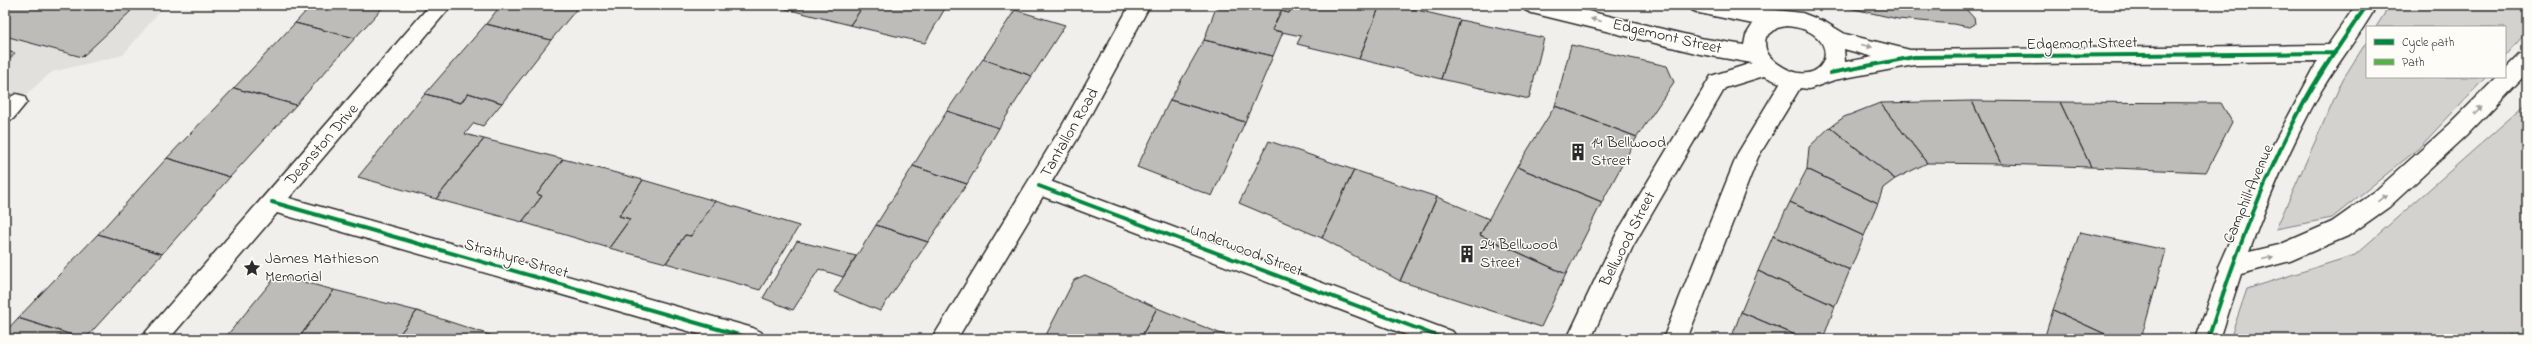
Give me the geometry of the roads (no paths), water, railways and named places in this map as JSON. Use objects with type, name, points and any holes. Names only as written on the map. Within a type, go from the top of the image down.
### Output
[{"type":"street","name":"Deanston Drive","points":[[154,339],[442,5]]},
{"type":"street","name":"Tantallon Road","points":[[944,339],[1039,186],[1107,69],[1140,5]]},
{"type":"street","name":"Edgemont Street","points":[[1532,5],[1762,61]]},
{"type":"street","points":[[1699,5],[1744,16],[1792,19],[1806,22],[1829,36],[1837,50],[1838,60],[1830,73],[1821,79],[1793,81],[1762,61],[1754,45],[1756,35],[1764,25],[1778,19]]},
{"type":"street","name":"Camphill Avenue","points":[[2208,339],[2230,267],[2273,163],[2307,97],[2366,5]]},
{"type":"street","name":"Edgemont Street","points":[[1829,36],[1914,57]]},
{"type":"street","name":"Edgemont Street","points":[[1830,73],[1914,57],[2334,53]]},
{"type":"street","name":"Camphill Avenue","points":[[2230,267],[2282,254],[2340,229],[2381,200],[2458,130],[2527,60]]},
{"type":"street","name":"Bellwood Street","points":[[1579,339],[1629,233],[1658,180],[1718,82],[1762,61]]},
{"type":"street","points":[[1675,339],[1740,172],[1749,153],[1793,81]]},
{"type":"street","name":"Underwood Street","points":[[1039,186],[1445,339]]},
{"type":"street","name":"Strathyre Street","points":[[272,202],[753,339]]},
{"type":"place","name":"14 Bellwood Street","points":[[1578,152]]},
{"type":"place","name":"24 Bellwood Street","points":[[1467,254]]},
{"type":"place","name":"James Mathieson Memorial","points":[[252,268]]}]
